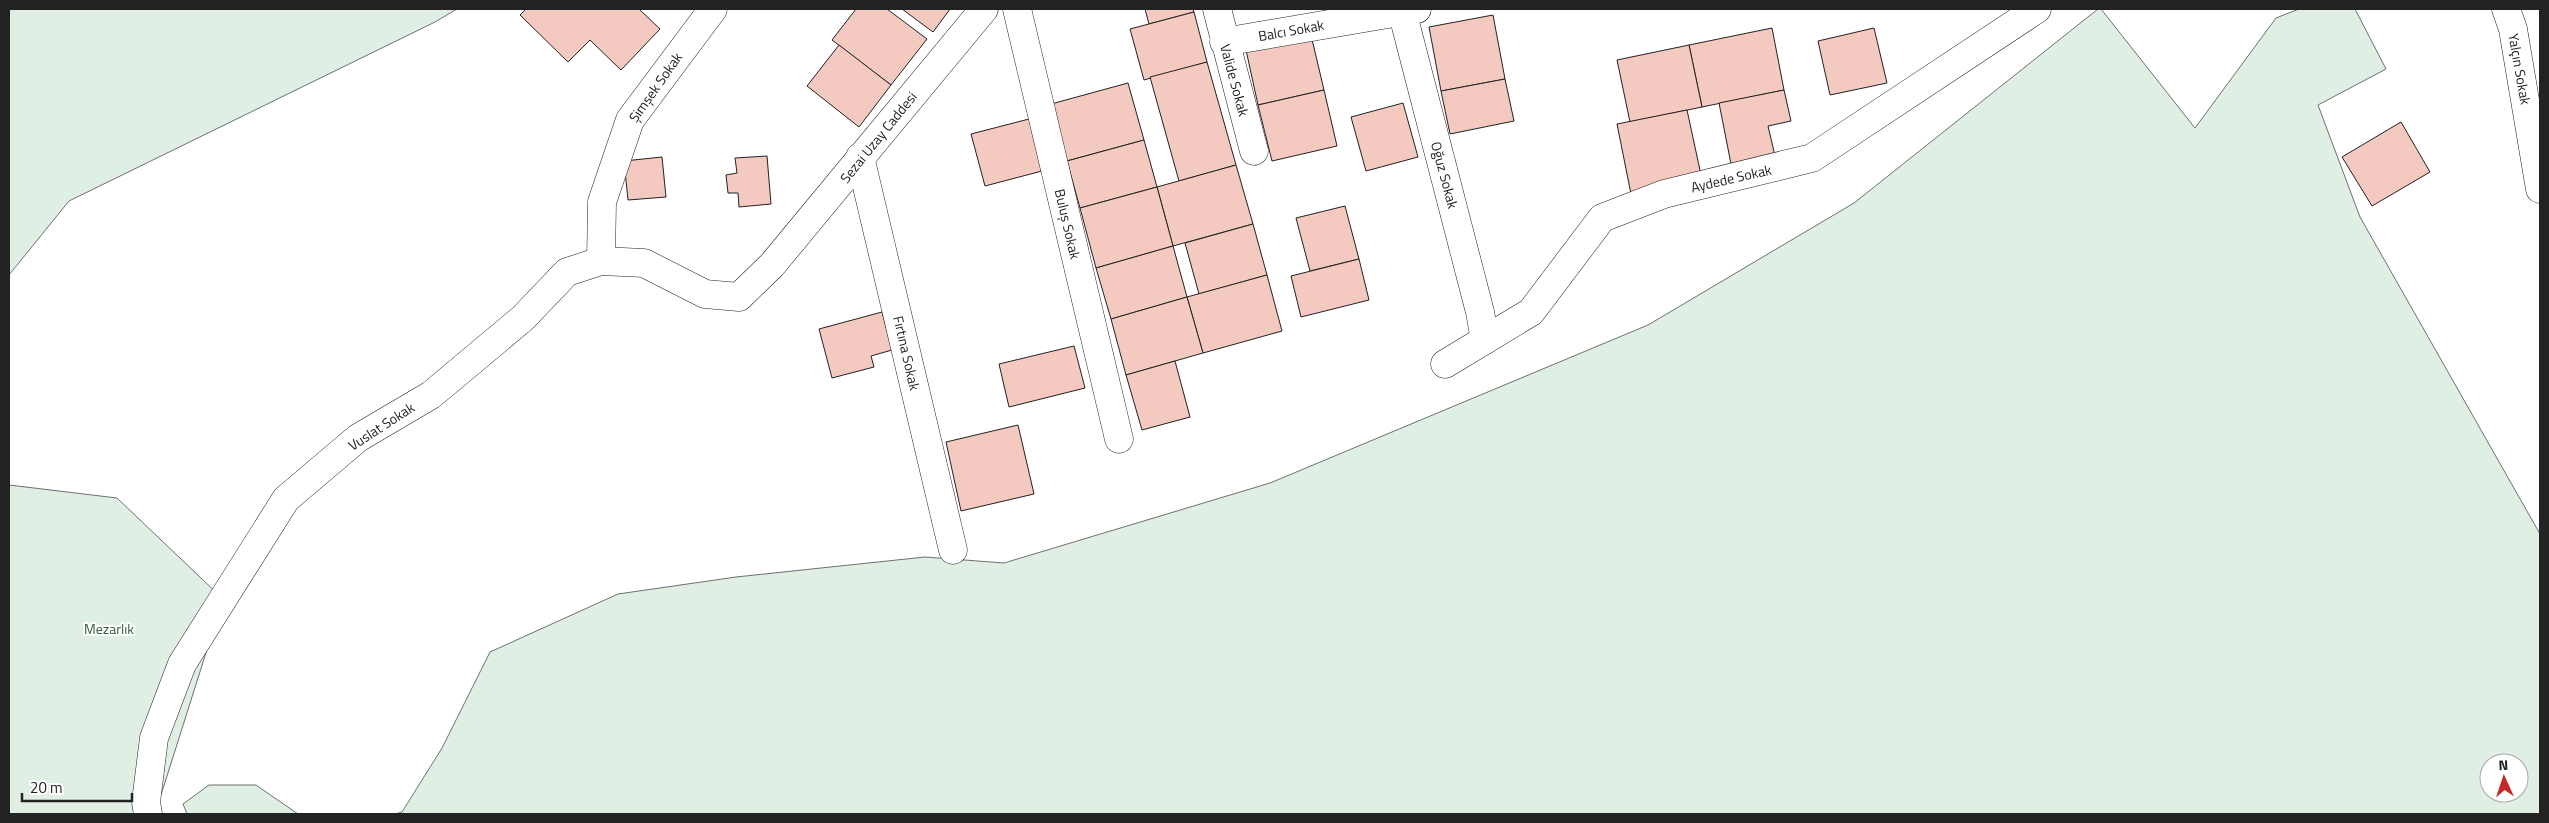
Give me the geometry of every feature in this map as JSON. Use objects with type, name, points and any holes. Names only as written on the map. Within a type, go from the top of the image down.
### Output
[{"type":"street","name":"Şimşek Sokak","points":[[601,262],[602,202],[630,120],[713,9]]},
{"type":"street","name":"Sezai Uzay Caddesi","points":[[772,265],[860,156],[984,9]]},
{"type":"street","name":"Buluş Sokak","points":[[1017,9],[1119,440]]},
{"type":"street","name":"Valide Sokak","points":[[1217,9],[1224,42],[1254,151]]},
{"type":"street","name":"Aydede Sokak","points":[[1445,364],[1531,312],[1602,218],[1664,194],[1812,158],[2037,9]]},
{"type":"street","name":"Yalçın Sokak","points":[[2506,9],[2513,29],[2540,189]]},
{"type":"street","name":"Balcı Sokak","points":[[1224,42],[1410,10]]},
{"type":"street","name":"Oğuz Sokak","points":[[1410,10],[1485,340]]},
{"type":"street","name":"Fırtına Sokak","points":[[860,156],[953,550]]},
{"type":"street","name":"Vuslat Sokak","points":[[148,814],[146,802],[154,738],[182,664],[286,499],[358,438],[431,394],[523,318],[567,272],[601,262],[644,263],[705,294],[739,297],[772,265]]},
{"type":"green space","points":[[9,9],[457,9],[435,22],[69,201],[9,275]]},
{"type":"green space","points":[[2098,9],[2101,9],[2195,128],[2276,18],[2299,9],[2355,9],[2386,69],[2318,105],[2360,217],[2540,534],[2540,814],[395,814],[402,812],[442,748],[490,652],[618,594],[736,577],[925,557],[1004,563],[1270,483],[1648,325],[1854,203]]},
{"type":"green space","name":"Mezarlık","points":[[9,485],[117,498],[223,599],[155,814],[9,814]]},
{"type":"green space","points":[[209,785],[256,785],[298,814],[187,814],[183,804]]},
{"type":"building","points":[[526,9],[639,9],[660,29],[621,70],[590,40],[568,62],[520,15]]},
{"type":"building","points":[[856,9],[887,9],[927,39],[891,85],[832,40]]},
{"type":"building","points":[[902,9],[950,9],[933,32]]},
{"type":"building","points":[[1145,9],[1193,9],[1194,12],[1149,24]]},
{"type":"building","points":[[1194,12],[1207,62],[1144,80],[1130,29]]},
{"type":"building","points":[[1493,15],[1505,79],[1441,91],[1429,27]]},
{"type":"building","points":[[1772,28],[1784,90],[1702,107],[1689,45]]},
{"type":"building","points":[[1874,28],[1887,83],[1830,95],[1818,41]]},
{"type":"building","points":[[1311,35],[1324,90],[1258,105],[1246,50]]},
{"type":"building","points":[[839,45],[891,85],[859,127],[807,86]]},
{"type":"building","points":[[1689,45],[1702,107],[1630,122],[1617,60]]},
{"type":"building","points":[[1207,62],[1236,165],[1179,181],[1150,77]]},
{"type":"building","points":[[1505,79],[1514,121],[1450,134],[1441,91]]},
{"type":"building","points":[[1128,83],[1144,140],[1067,161],[1051,104]]},
{"type":"building","points":[[1324,90],[1337,146],[1272,161],[1258,105]]},
{"type":"building","points":[[1784,90],[1791,121],[1768,126],[1776,160],[1732,169],[1719,103]]},
{"type":"building","points":[[1403,103],[1418,157],[1366,171],[1351,117]]},
{"type":"building","points":[[1687,110],[1703,184],[1632,199],[1617,124]]},
{"type":"building","points":[[1029,119],[1042,171],[985,186],[971,134]]},
{"type":"building","points":[[2401,122],[2430,172],[2372,206],[2342,157]]},
{"type":"building","points":[[1144,140],[1157,187],[1080,208],[1067,161]]},
{"type":"building","points":[[767,156],[771,204],[739,207],[738,193],[728,193],[726,175],[737,173],[735,158]]},
{"type":"building","points":[[662,157],[666,197],[628,200],[624,161]]},
{"type":"building","points":[[1236,165],[1253,224],[1173,246],[1157,187]]},
{"type":"building","points":[[1157,187],[1173,246],[1096,268],[1080,208]]},
{"type":"building","points":[[1345,206],[1359,259],[1310,271],[1296,218]]},
{"type":"building","points":[[1253,224],[1267,275],[1199,294],[1185,243]]},
{"type":"building","points":[[1173,246],[1187,297],[1111,319],[1096,268]]},
{"type":"building","points":[[1359,259],[1369,300],[1301,317],[1291,276]]},
{"type":"building","points":[[1267,275],[1282,331],[1203,353],[1187,297]]},
{"type":"building","points":[[1187,297],[1203,353],[1126,375],[1111,319]]},
{"type":"building","points":[[882,312],[892,350],[871,356],[874,367],[832,378],[819,329]]},
{"type":"building","points":[[1074,346],[1085,388],[1009,407],[999,364]]},
{"type":"building","points":[[1175,361],[1190,417],[1142,430],[1126,375]]},
{"type":"building","points":[[1018,425],[1034,494],[961,511],[946,442]]}]
